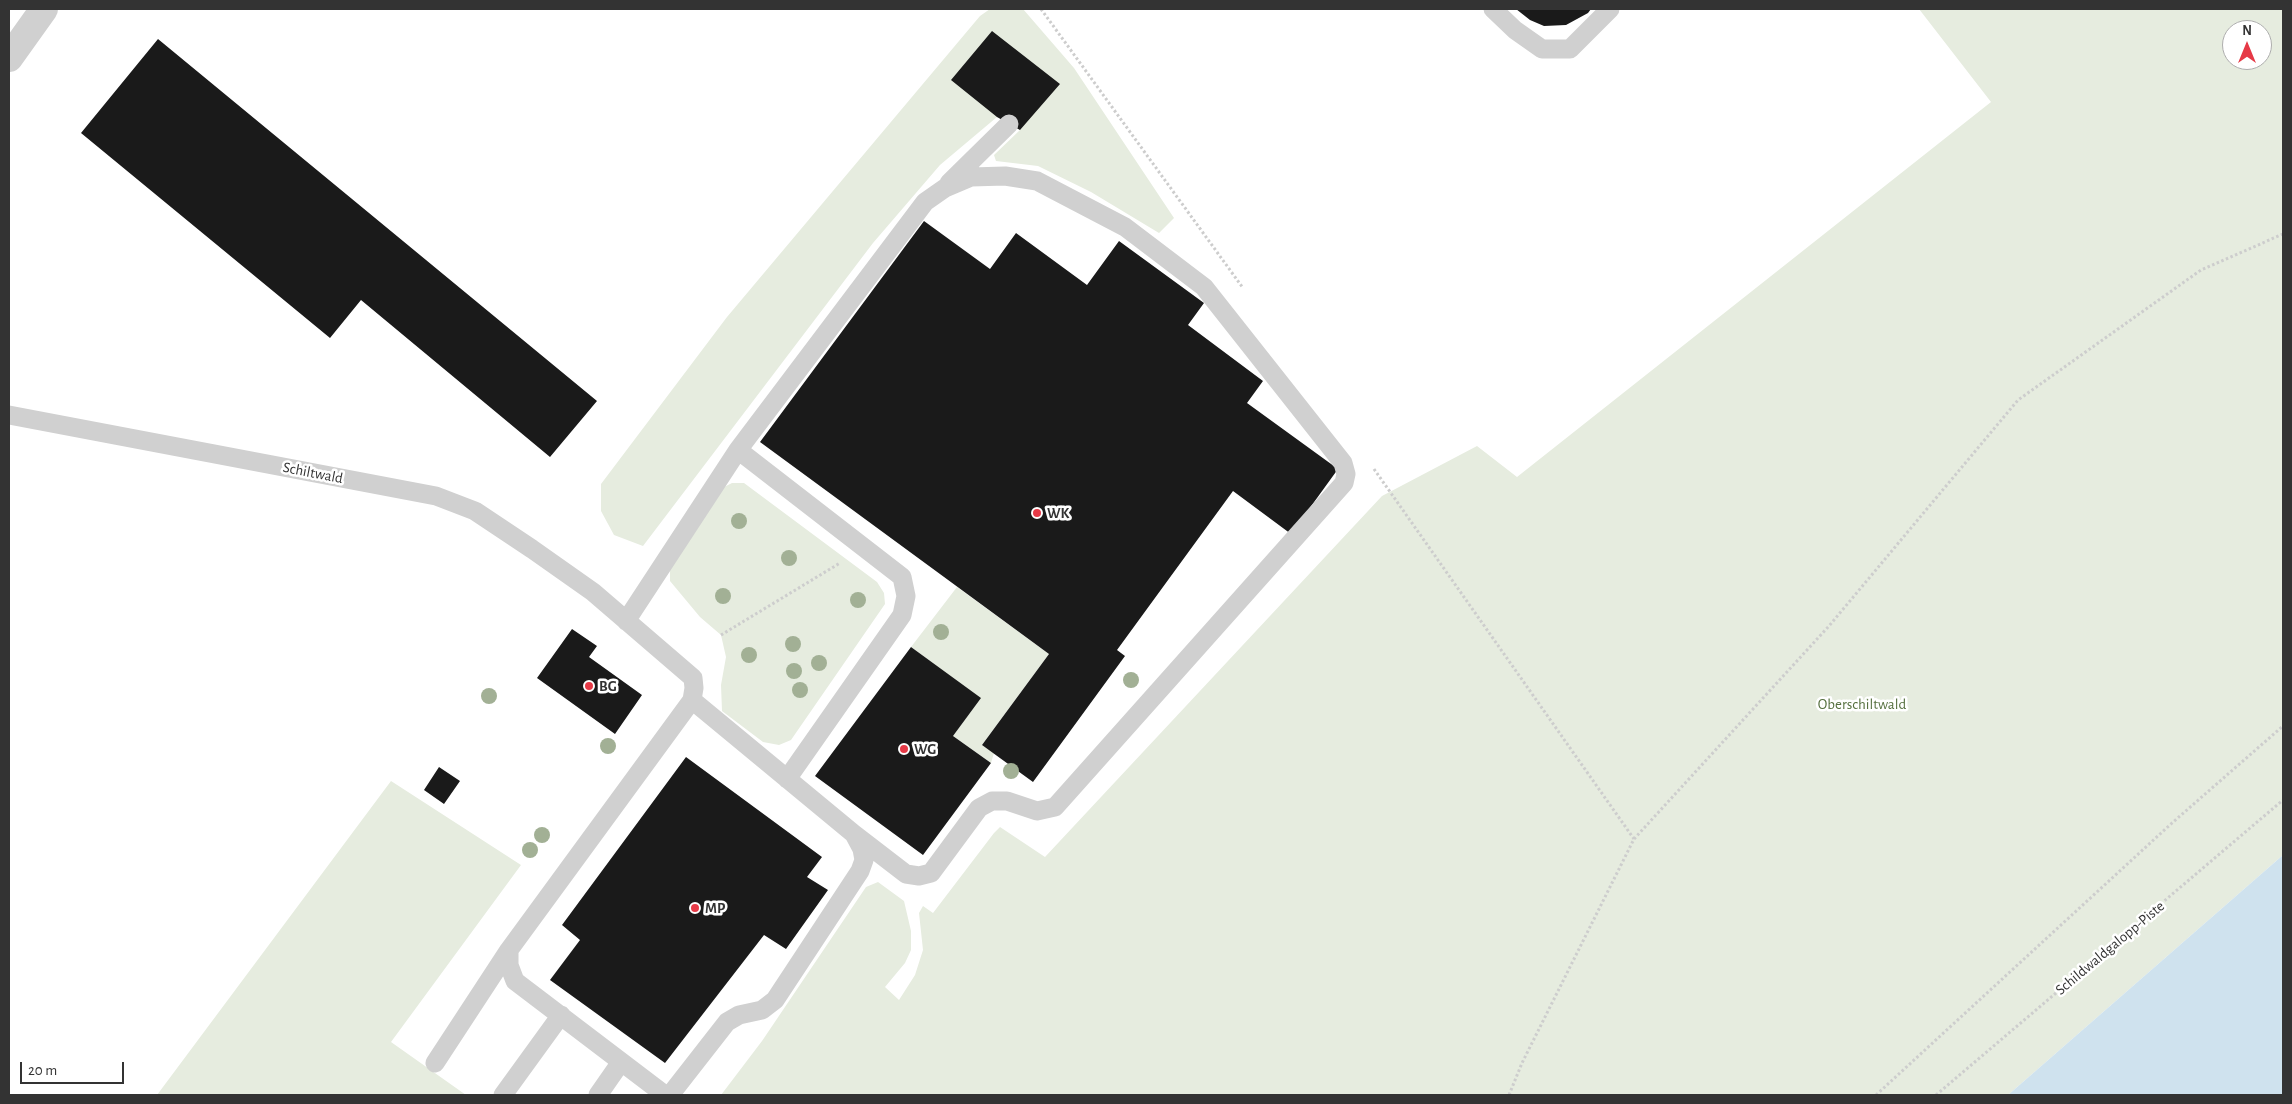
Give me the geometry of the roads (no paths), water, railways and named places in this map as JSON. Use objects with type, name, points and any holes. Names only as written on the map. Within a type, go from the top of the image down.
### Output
[{"type":"street","points":[[9,58],[44,9]]},
{"type":"lane","points":[[1493,9],[1515,30],[1542,49],[1570,49],[1610,9]]},
{"type":"lane","points":[[626,621],[738,450],[925,202],[945,188],[1008,124]]},
{"type":"lane","points":[[434,1063],[509,950],[692,700],[854,834],[906,874],[919,876],[931,873],[979,808],[986,804],[992,801],[1007,801],[1037,811],[1055,807],[1344,483],[1346,474],[1343,462],[1204,287],[1125,227],[1036,182],[1005,176],[971,177],[945,188]]},
{"type":"lane","name":"Schiltwald","points":[[9,415],[436,496],[475,511],[593,592],[693,678],[692,700]]},
{"type":"lane","points":[[738,450],[902,577],[906,596],[902,615],[787,779]]},
{"type":"lane","points":[[670,1095],[727,1022],[739,1016],[762,1010],[775,1000],[860,871],[864,860],[862,849],[854,834]]},
{"type":"lane","points":[[509,950],[510,965],[515,981],[665,1095]]},
{"type":"lane","points":[[503,1095],[561,1016]]},
{"type":"lane","points":[[598,1095],[621,1062]]},
{"type":"water","points":[[2283,855],[2283,1095],[2008,1095]]},
{"type":"place","name":"WK","points":[[1037,513]]},
{"type":"place","name":"BG","points":[[589,686]]},
{"type":"place","name":"WG","points":[[904,749]]},
{"type":"place","name":"MP","points":[[695,908]]},
{"type":"park label","name":"Oberschiltwald","points":[[1862,704]]}]
